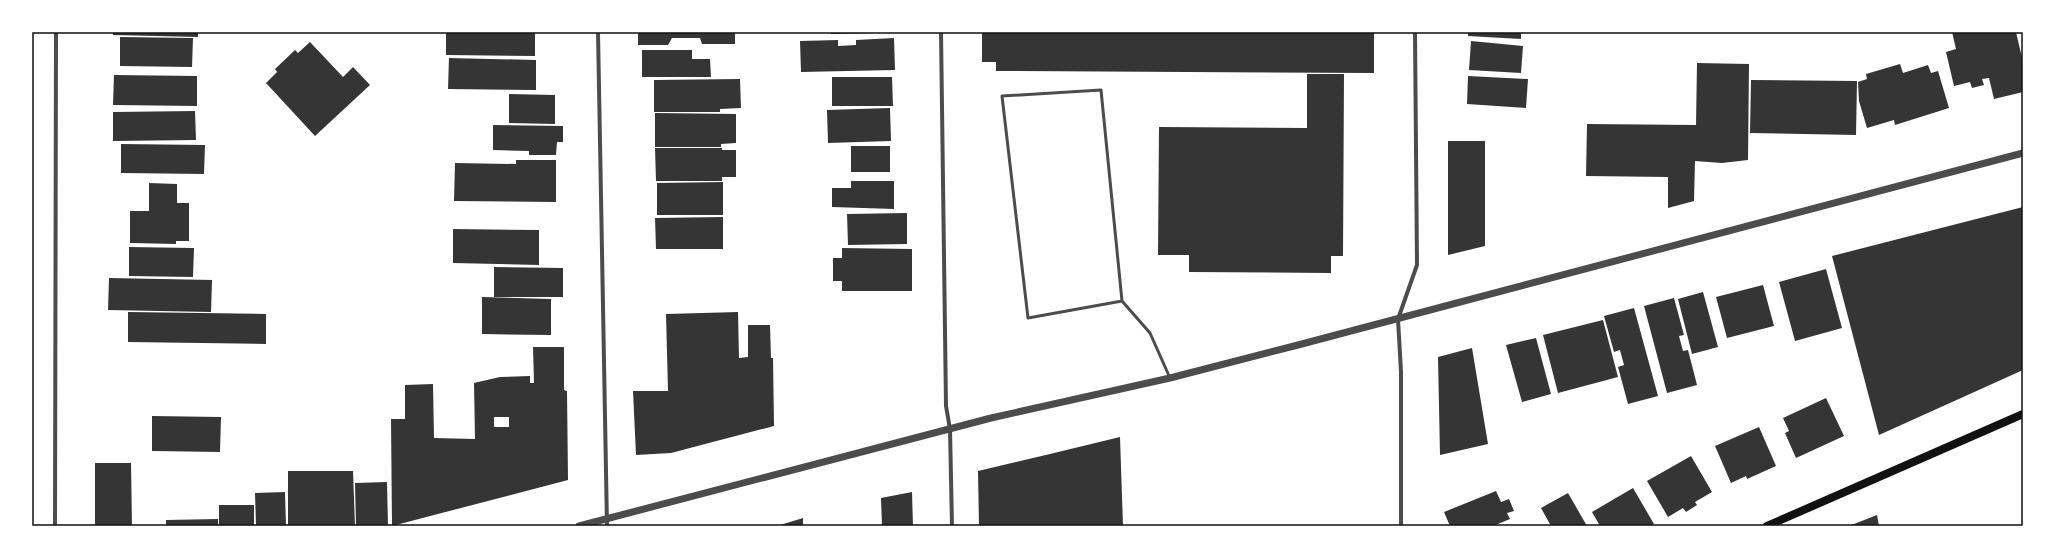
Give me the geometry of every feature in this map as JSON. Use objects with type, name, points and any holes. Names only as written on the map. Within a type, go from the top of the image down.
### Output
[{"type":"main road","points":[[1767,526],[2023,414]]},
{"type":"street","points":[[55,526],[56,32]]},
{"type":"street","points":[[598,32],[606,523]]},
{"type":"street","points":[[941,32],[946,406],[950,429],[952,526]]},
{"type":"street","points":[[1402,526],[1401,372],[1398,318],[1418,265],[1414,32]]},
{"type":"street","points":[[579,526],[606,523],[991,418],[1170,378],[2023,153]]},
{"type":"lane","points":[[1122,301],[1028,318],[1002,96],[1101,90],[1122,301],[1150,333],[1170,378]]},
{"type":"building","points":[[113,32],[198,32],[198,37],[113,35]]},
{"type":"building","points":[[446,32],[535,32],[535,56],[446,55]]},
{"type":"building","points":[[638,32],[735,32],[735,44],[702,44],[700,38],[672,38],[668,45],[638,45]]},
{"type":"building","points":[[831,32],[876,32],[876,33],[831,34]]},
{"type":"building","points":[[982,32],[1374,32],[1374,73],[996,71],[996,62],[982,62]]},
{"type":"building","points":[[1468,32],[1521,32],[1521,39],[1468,36]]},
{"type":"building","points":[[1952,32],[2016,32],[2023,62],[2023,92],[1994,99],[1989,78],[1982,79],[1984,85],[1972,88],[1970,82],[1954,86],[1946,52],[1956,49]]},
{"type":"building","points":[[120,37],[193,38],[192,67],[120,66]]},
{"type":"building","points":[[894,38],[895,70],[801,72],[800,41],[838,40],[838,46],[856,45],[856,40]]},
{"type":"building","points":[[1471,41],[1523,46],[1521,73],[1469,70]]},
{"type":"building","points":[[310,42],[343,77],[353,67],[370,85],[315,136],[266,83],[277,72],[275,69],[295,50],[298,53]]},
{"type":"building","points":[[642,50],[692,50],[692,59],[710,59],[711,77],[642,77]]},
{"type":"building","points":[[449,58],[536,60],[536,90],[448,89]]},
{"type":"building","points":[[1697,63],[1749,64],[1748,160],[1722,163],[1695,161],[1694,201],[1668,208],[1668,177],[1586,176],[1587,124],[1696,125]]},
{"type":"building","points":[[1900,64],[1903,73],[1928,65],[1931,73],[1938,71],[1949,108],[1895,125],[1894,120],[1867,128],[1859,101],[1858,82],[1867,79],[1866,74]]},
{"type":"building","points":[[1307,74],[1344,74],[1343,256],[1331,256],[1331,273],[1189,272],[1189,255],[1158,255],[1159,127],[1307,128]]},
{"type":"building","points":[[114,75],[197,76],[197,106],[113,105]]},
{"type":"building","points":[[1468,76],[1528,79],[1526,108],[1467,104]]},
{"type":"building","points":[[832,77],[892,77],[893,106],[832,106]]},
{"type":"building","points":[[740,79],[741,108],[720,109],[720,112],[654,112],[654,80]]},
{"type":"building","points":[[1751,80],[1857,81],[1856,135],[1750,133]]},
{"type":"building","points":[[509,94],[555,95],[555,124],[509,123]]},
{"type":"building","points":[[890,108],[891,141],[828,143],[827,110]]},
{"type":"building","points":[[195,111],[196,140],[113,141],[113,112]]},
{"type":"building","points":[[655,113],[736,114],[736,143],[721,144],[721,147],[655,147]]},
{"type":"building","points":[[493,125],[563,126],[563,142],[557,142],[556,155],[529,155],[529,151],[493,150]]},
{"type":"building","points":[[1448,141],[1485,141],[1485,246],[1448,255]]},
{"type":"building","points":[[121,144],[205,145],[204,174],[121,173]]},
{"type":"building","points":[[851,146],[890,146],[890,172],[851,172]]},
{"type":"building","points":[[655,148],[722,148],[722,150],[736,150],[736,177],[722,177],[722,181],[656,181]]},
{"type":"building","points":[[516,160],[556,160],[556,202],[454,201],[455,163],[516,164]]},
{"type":"building","points":[[851,181],[894,181],[894,209],[832,207],[832,188],[851,188]]},
{"type":"building","points":[[723,182],[723,215],[657,215],[657,183]]},
{"type":"building","points":[[149,183],[177,184],[177,203],[189,203],[189,241],[176,241],[176,244],[130,243],[130,211],[149,211]]},
{"type":"building","points":[[2023,207],[2023,370],[1879,435],[1832,256]]},
{"type":"building","points":[[907,213],[907,244],[848,245],[847,214]]},
{"type":"building","points":[[723,217],[723,249],[656,249],[655,218]]},
{"type":"building","points":[[453,229],[539,230],[539,265],[453,263]]},
{"type":"building","points":[[129,247],[194,248],[193,277],[129,276]]},
{"type":"building","points":[[842,248],[912,249],[912,291],[842,291],[842,281],[833,281],[833,258],[842,258]]},
{"type":"building","points":[[494,267],[563,268],[563,297],[494,297]]},
{"type":"building","points":[[1826,269],[1842,328],[1795,341],[1779,282]]},
{"type":"building","points":[[109,278],[212,280],[211,312],[108,310]]},
{"type":"building","points":[[1763,285],[1774,326],[1727,338],[1716,297]]},
{"type":"building","points":[[1703,292],[1718,347],[1692,354],[1678,299]]},
{"type":"building","points":[[482,297],[551,299],[551,335],[482,334]]},
{"type":"building","points":[[1674,298],[1684,335],[1679,336],[1683,351],[1688,350],[1697,385],[1667,393],[1644,306]]},
{"type":"building","points":[[1634,308],[1658,396],[1628,404],[1618,367],[1624,365],[1620,350],[1614,352],[1604,316]]},
{"type":"building","points":[[128,312],[266,314],[266,344],[128,342]]},
{"type":"building","points":[[738,312],[739,358],[748,357],[748,325],[770,325],[771,358],[773,358],[774,426],[671,453],[636,455],[633,391],[668,391],[666,314]]},
{"type":"building","points":[[1603,320],[1618,377],[1558,393],[1543,335]]},
{"type":"building","points":[[1536,338],[1551,394],[1522,402],[1506,345]]},
{"type":"building","points":[[533,347],[564,347],[564,390],[567,391],[568,480],[392,526],[391,419],[405,419],[405,385],[433,384],[434,438],[475,439],[474,383],[500,377],[530,376],[530,383],[534,383]],"holes":[[[494,417],[509,417],[509,427],[494,427]]]},
{"type":"building","points":[[1472,348],[1488,444],[1440,455],[1438,357]]},
{"type":"building","points":[[1826,398],[1844,436],[1796,458],[1785,433],[1789,431],[1783,418]]},
{"type":"building","points":[[152,416],[221,417],[220,452],[152,451]]},
{"type":"building","points":[[1759,427],[1776,466],[1747,479],[1746,476],[1731,483],[1715,446]]},
{"type":"building","points":[[1120,437],[1123,526],[979,526],[978,471]]},
{"type":"building","points":[[1691,456],[1712,492],[1695,502],[1697,505],[1686,512],[1683,508],[1668,517],[1647,481]]},
{"type":"building","points":[[95,463],[131,463],[132,526],[95,526]]},
{"type":"building","points":[[288,471],[353,471],[355,526],[288,526]]},
{"type":"building","points":[[387,482],[388,526],[356,526],[355,483]]},
{"type":"building","points":[[1633,488],[1654,524],[1650,526],[1600,526],[1592,512]]},
{"type":"building","points":[[1496,491],[1501,502],[1509,499],[1514,511],[1507,513],[1510,519],[1493,526],[1450,526],[1444,512]]},
{"type":"building","points":[[285,492],[286,526],[256,526],[255,493]]},
{"type":"building","points":[[912,492],[913,526],[882,526],[881,498]]},
{"type":"building","points":[[1568,493],[1587,526],[1551,526],[1541,508]]},
{"type":"building","points":[[219,505],[254,505],[254,526],[219,526]]},
{"type":"building","points":[[1877,515],[1879,526],[1849,526]]},
{"type":"building","points":[[803,518],[803,526],[777,526]]},
{"type":"building","points":[[218,519],[218,526],[166,526],[166,520]]}]
